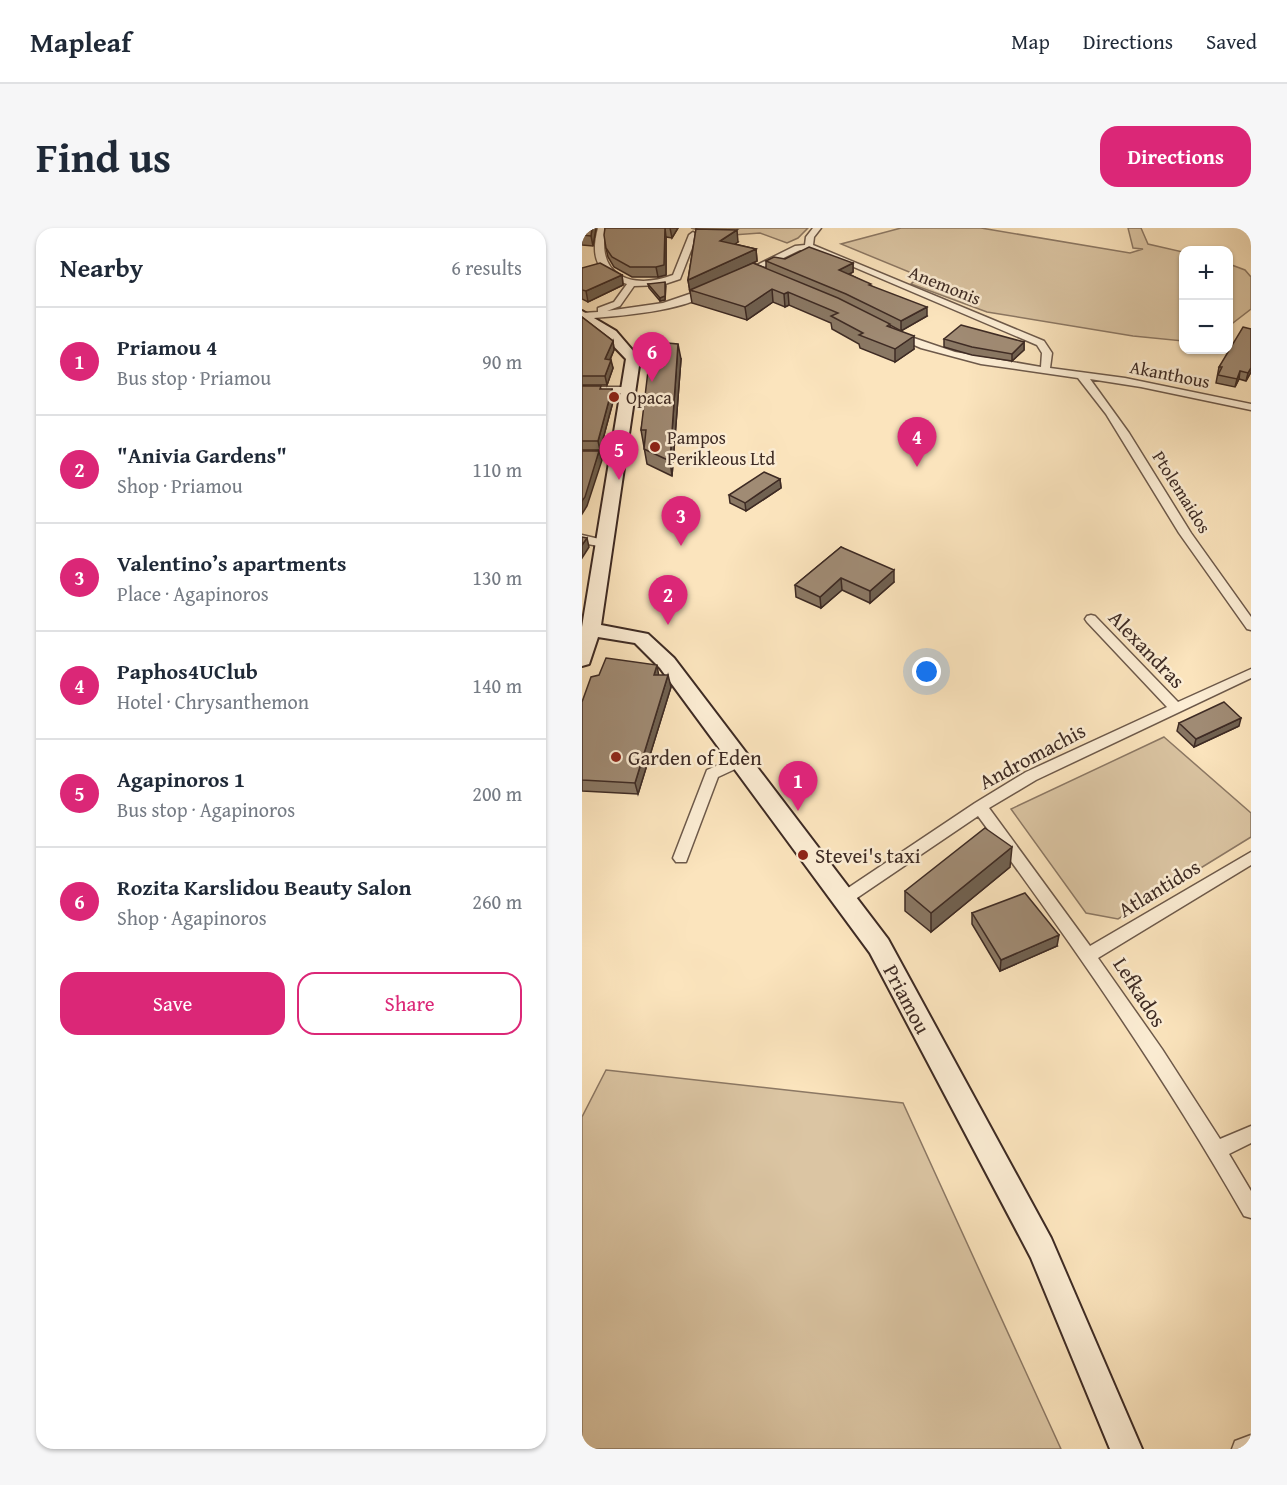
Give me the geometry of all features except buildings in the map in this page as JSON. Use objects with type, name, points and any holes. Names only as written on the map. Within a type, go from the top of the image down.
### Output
[{"type":"street","points":[[590,239],[602,228]]},
{"type":"street","points":[[733,279],[798,248],[809,246],[810,237],[817,228]]},
{"type":"street","points":[[597,276],[630,286],[647,285],[677,277],[693,236]]},
{"type":"street","name":"Anemonis","points":[[809,246],[1041,343],[1047,353],[1045,371]]},
{"type":"street","points":[[753,269],[763,274]]},
{"type":"street","points":[[583,316],[631,312],[670,305],[723,284]]},
{"type":"street","points":[[583,316],[617,304],[630,286]]},
{"type":"street","points":[[582,659],[591,630],[590,592],[604,543],[633,359],[611,332],[583,316]]},
{"type":"street","name":"Akanthous","points":[[884,330],[914,343],[968,360],[1006,367],[1125,381],[1251,407]]},
{"type":"street","name":"Ptolemaidos","points":[[1082,376],[1095,390],[1128,439],[1185,534],[1251,626]]},
{"type":"street","points":[[582,390],[628,390]]},
{"type":"street","points":[[582,454],[619,455]]},
{"type":"street","points":[[582,539],[604,543]]},
{"type":"street","name":"Alexandras","points":[[1091,619],[1176,706]]},
{"type":"street","name":"Priamou","points":[[591,630],[641,638],[650,644],[677,674],[879,946],[1041,1248],[1126,1449]]},
{"type":"street","name":"Andromachis","points":[[845,898],[980,807],[1031,776],[1176,706],[1251,673]]},
{"type":"street","points":[[681,858],[712,774],[741,760]]},
{"type":"street","name":"Lefkados","points":[[980,807],[1089,955],[1217,1150],[1251,1209]]},
{"type":"street","name":"Atlantidos","points":[[1089,955],[1251,858]]},
{"type":"street","points":[[1217,1150],[1251,1134]]},
{"type":"street","points":[[1243,1449],[1251,1446]]},
{"type":"shaded area","points":[[691,228],[808,228],[798,238],[787,243],[760,233],[719,236]]},
{"type":"shaded area","points":[[901,228],[981,228],[1130,253],[1143,249],[1133,248],[1128,228],[1141,228],[1148,244],[1179,251],[1179,341],[1133,336],[987,312],[911,284],[919,276],[841,244]]},
{"type":"shaded area","points":[[1233,266],[1245,270],[1251,277],[1251,309],[1233,323]]},
{"type":"shaded area","points":[[1164,737],[1251,813],[1251,837],[1118,919],[1086,913],[1011,809]]},
{"type":"shaded area","points":[[606,1070],[903,1103],[1061,1449],[582,1449],[582,1117]]},
{"type":"place","name":"Rozita Karslidou Beauty Salon","points":[[652,382]]},
{"type":"place","name":"Opaca","points":[[614,397]]},
{"type":"place","name":"Pampos Perikleous Ltd","points":[[655,447]]},
{"type":"place","name":"Paphos4UClub","points":[[917,467]]},
{"type":"place","name":"Agapinoros 1","points":[[619,480]]},
{"type":"place","name":"Valentino’s apartments","points":[[681,546]]},
{"type":"place","name":"\"Anivia Gardens\"","points":[[668,625]]},
{"type":"place","name":"Garden of Eden","points":[[616,757]]},
{"type":"place","name":"Priamou 4","points":[[798,811]]},
{"type":"place","name":"Stevei's taxi","points":[[803,855]]}]
